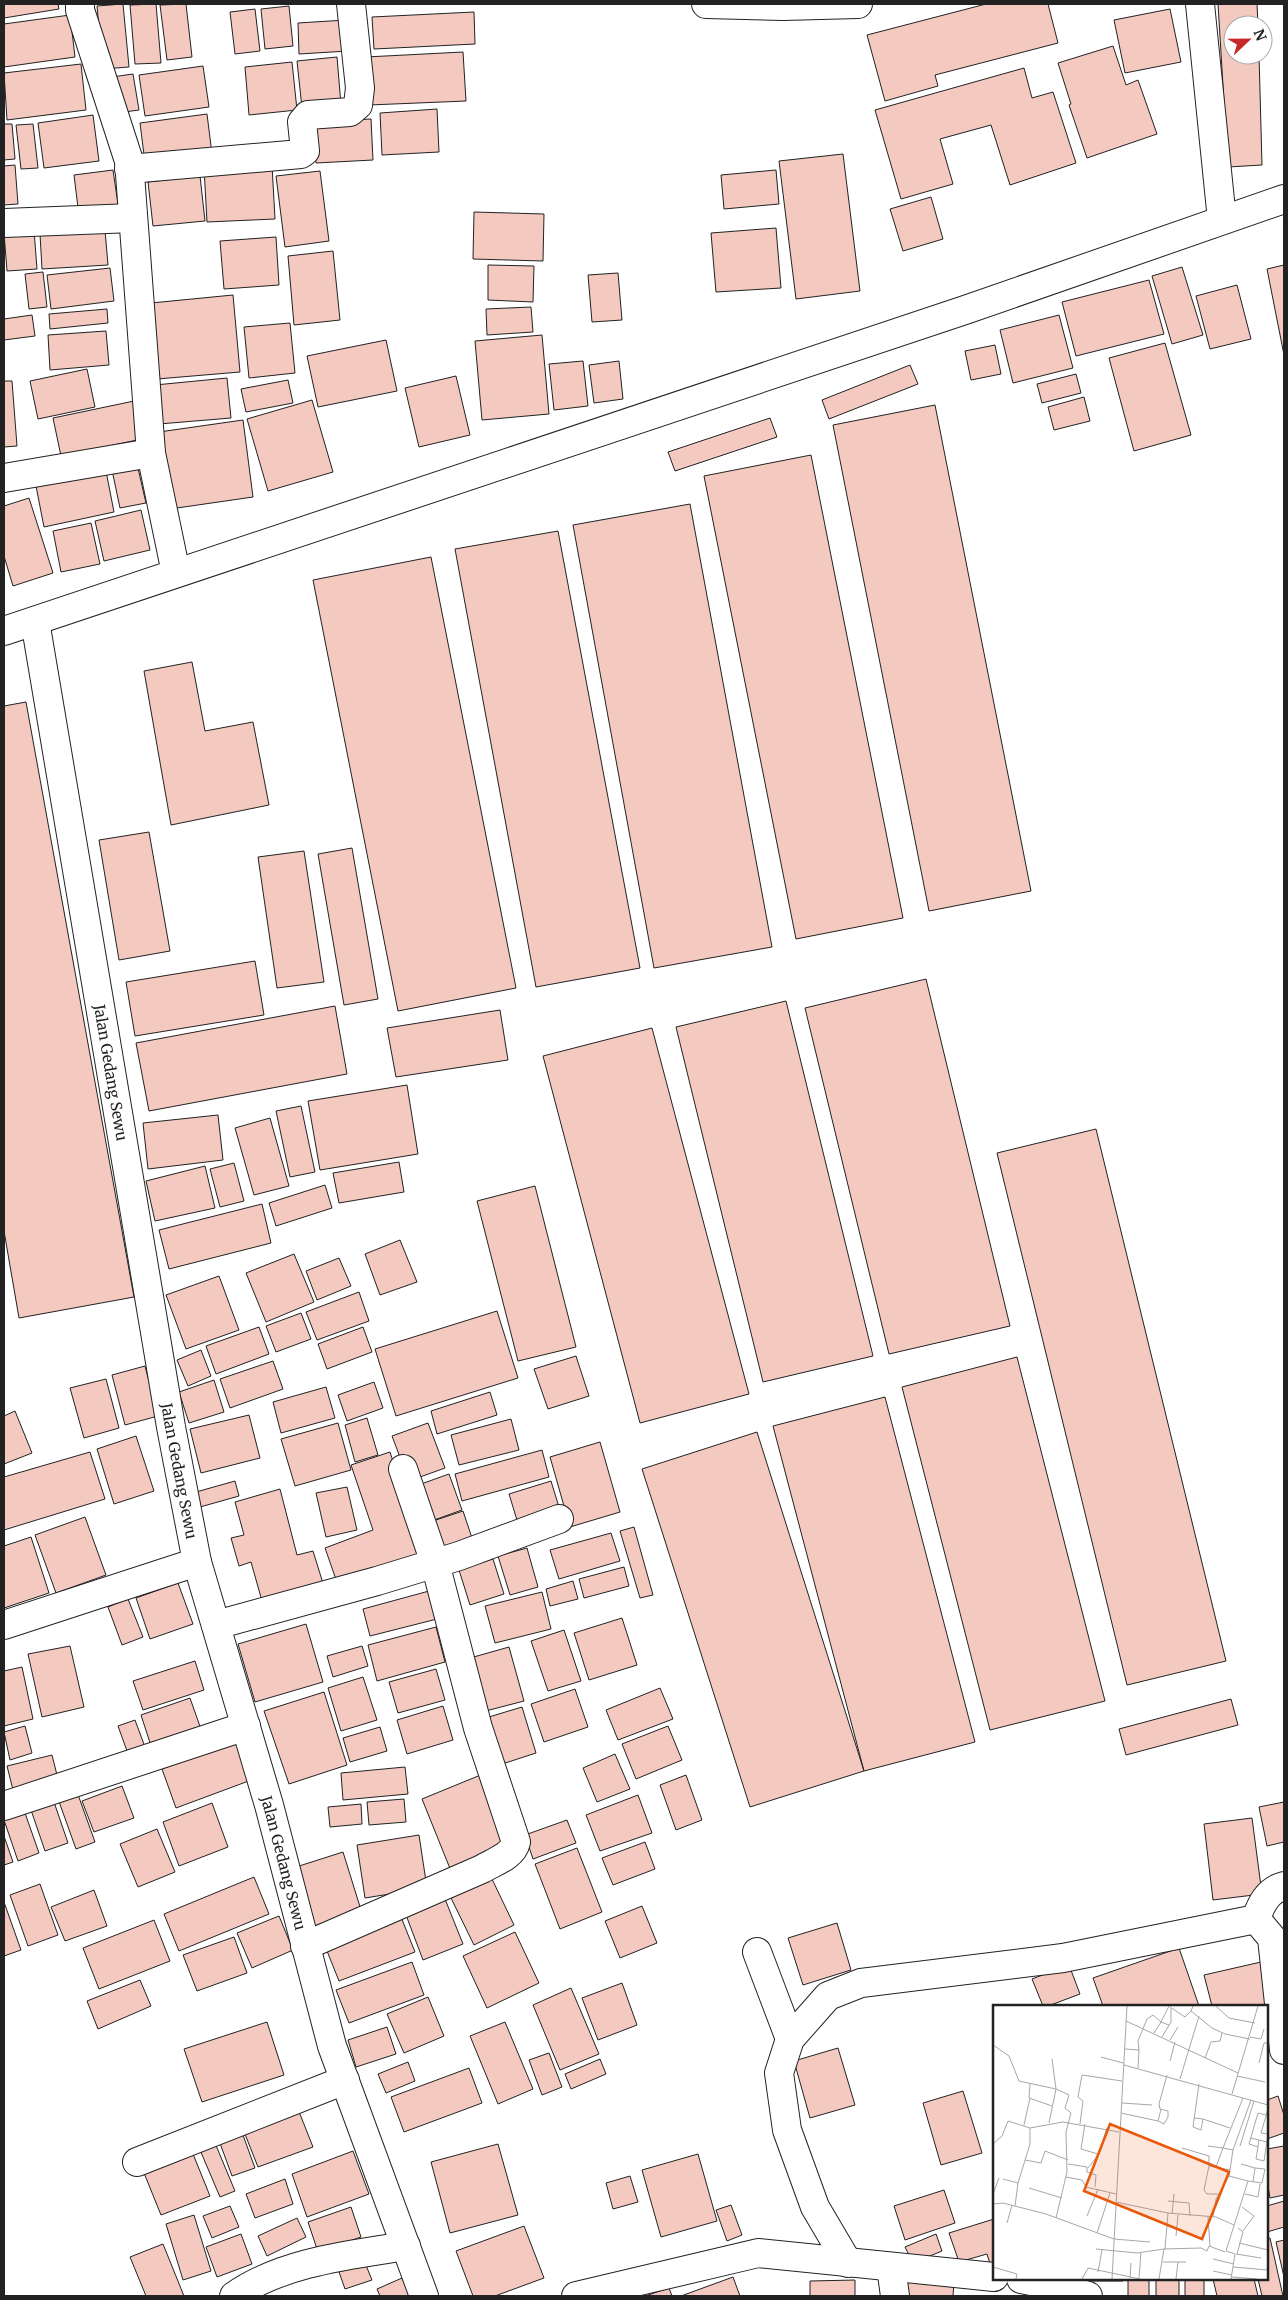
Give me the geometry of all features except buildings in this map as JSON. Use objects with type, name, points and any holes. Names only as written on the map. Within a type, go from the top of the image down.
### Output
[{"type":"street","points":[[80,4],[80,10],[129,161],[151,453],[176,574]]},
{"type":"street","points":[[129,169],[301,154],[305,151],[302,122],[304,118],[308,115],[350,112],[358,105],[360,88],[351,4]]},
{"type":"street","points":[[715,4],[858,4]]},
{"type":"street","points":[[1200,4],[1222,220]]},
{"type":"street","points":[[4,632],[965,310],[1284,199]]},
{"type":"street","points":[[4,223],[133,218]]},
{"type":"street","points":[[4,478],[151,453]]},
{"type":"street","name":"Jalan Gedang Sewu","points":[[35,621],[171,1427],[197,1562],[269,1805],[332,2046],[424,2296]]},
{"type":"street","points":[[305,1946],[482,1869],[510,1853],[515,1848],[515,1835],[478,1728],[435,1563],[403,1469]]},
{"type":"street","points":[[216,1625],[377,1581],[435,1563],[559,1519]]},
{"type":"street","points":[[4,1625],[197,1562]]},
{"type":"street","points":[[4,1806],[246,1726]]},
{"type":"street","points":[[1256,1919],[1260,1906],[1270,1892],[1284,1886]]},
{"type":"street","points":[[848,2263],[814,2207],[787,2130],[779,2073],[790,2039],[828,1996],[861,1983],[1063,1958],[1256,1919]]},
{"type":"street","points":[[1256,1919],[1272,1938],[1284,2050]]},
{"type":"street","points":[[757,1952],[790,2039]]},
{"type":"street","points":[[137,2162],[345,2080]]},
{"type":"street","points":[[234,2296],[246,2288],[284,2272],[348,2255],[406,2246]]},
{"type":"street","points":[[576,2296],[758,2253],[993,2277]]},
{"type":"street","points":[[891,2267],[895,2296]]},
{"type":"street","points":[[1025,2280],[1077,2294]]}]
